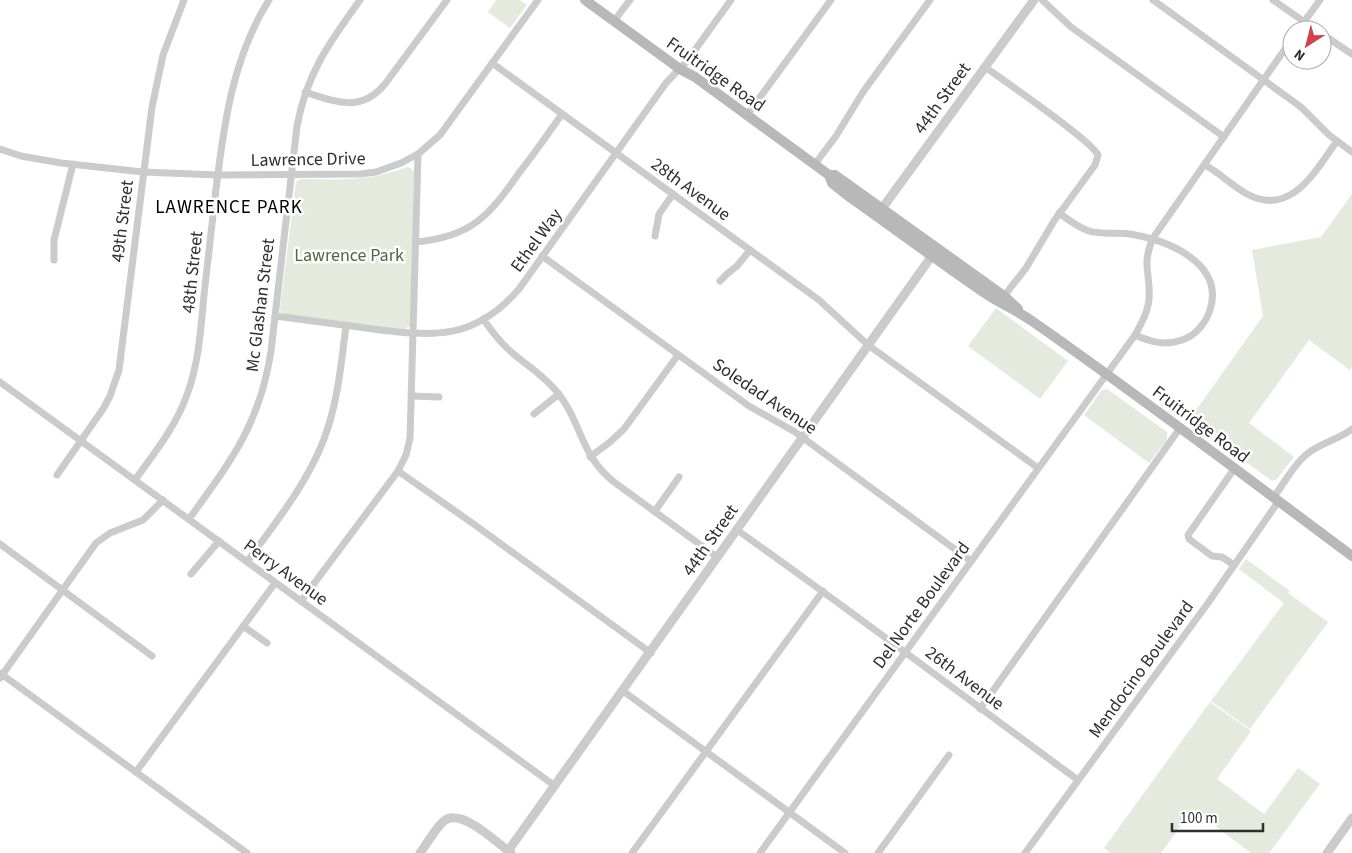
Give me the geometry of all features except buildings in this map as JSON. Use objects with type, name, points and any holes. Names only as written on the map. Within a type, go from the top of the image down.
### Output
[{"type":"main road","name":"Fruitridge Road","points":[[585,0],[815,164],[829,175],[832,183],[879,212],[935,252],[998,302],[1029,320],[1106,374],[1352,556]]},
{"type":"main road","name":"Fruitridge Road","points":[[935,252],[1004,296],[1029,320]]},
{"type":"street","name":"49th Street","points":[[57,475],[110,396],[119,370],[143,172],[157,81],[172,29],[184,0]]},
{"type":"street","name":"48th Street","points":[[135,480],[166,438],[192,379],[198,346],[226,118],[236,74],[249,38],[269,0]]},
{"type":"street","name":"Mc Glashan Street","points":[[189,519],[233,458],[251,424],[260,399],[268,370],[296,126],[305,92],[324,50],[360,0]]},
{"type":"street","points":[[305,92],[346,104],[362,101],[375,95],[446,0]]},
{"type":"street","name":"Lawrence Drive","points":[[0,149],[36,159],[143,172],[218,175],[376,172],[401,163],[418,154],[440,135],[538,0]]},
{"type":"street","points":[[614,22],[630,0]]},
{"type":"street","name":"Ethel Way","points":[[275,316],[413,334],[440,334],[454,331],[483,319],[510,298],[666,83],[687,61],[731,0]]},
{"type":"street","points":[[747,115],[830,0]]},
{"type":"street","points":[[815,164],[836,136],[863,92],[930,0]]},
{"type":"street","name":"44th Street","points":[[879,212],[1034,0]]},
{"type":"street","points":[[1042,0],[1071,27],[1224,136]]},
{"type":"street","points":[[1153,0],[1302,107],[1336,141],[1352,152]]},
{"type":"street","points":[[1272,0],[1301,20]]},
{"type":"street","points":[[1305,20],[1320,0]]},
{"type":"street","points":[[1332,41],[1352,54]]},
{"type":"street","name":"Del Norte Boulevard","points":[[760,853],[1135,335],[1146,314],[1149,299],[1146,263],[1148,249],[1153,238],[1282,53]]},
{"type":"street","name":"28th Avenue","points":[[492,64],[819,300],[868,346],[1038,468]]},
{"type":"street","points":[[985,67],[1097,152],[1098,159],[1045,234],[1026,268],[1004,296]]},
{"type":"street","points":[[416,242],[432,241],[454,235],[466,230],[487,215],[502,198],[562,114]]},
{"type":"street","points":[[1205,165],[1254,197],[1266,200],[1280,199],[1294,193],[1304,185],[1336,141]]},
{"type":"street","points":[[301,601],[398,471],[406,455],[410,438],[412,396],[418,154]]},
{"type":"street","points":[[54,260],[54,240],[73,164]]},
{"type":"street","points":[[655,236],[659,214],[673,194]]},
{"type":"street","points":[[1059,213],[1071,223],[1089,231],[1123,233],[1153,238],[1190,256],[1201,266],[1212,292],[1211,306],[1203,324],[1186,339],[1167,344],[1135,335]]},
{"type":"street","points":[[720,281],[737,266],[750,250]]},
{"type":"street","name":"44th Street","points":[[510,852],[801,438],[935,252]]},
{"type":"street","name":"Soledad Avenue","points":[[542,256],[758,412],[788,428],[971,561]]},
{"type":"street","points":[[483,319],[508,349],[544,377],[559,394],[590,457],[607,476],[718,557]]},
{"type":"street","points":[[247,562],[309,473],[324,439],[335,404],[346,326]]},
{"type":"street","points":[[590,457],[624,429],[678,355]]},
{"type":"street","name":"Perry Avenue","points":[[0,382],[555,786]]},
{"type":"street","points":[[534,414],[559,394]]},
{"type":"street","points":[[412,396],[439,397]]},
{"type":"street","points":[[980,709],[1180,428]]},
{"type":"street","name":"Mendocino Boulevard","points":[[1025,853],[1234,565],[1300,459],[1316,448],[1352,429]]},
{"type":"street","points":[[1234,469],[1188,535],[1189,539],[1212,556],[1222,557],[1234,565]]},
{"type":"street","points":[[398,471],[650,653]]},
{"type":"street","points":[[655,511],[679,477]]},
{"type":"street","points":[[163,500],[143,520],[110,533],[96,543],[1,676],[247,853]]},
{"type":"street","name":"26th Avenue","points":[[737,530],[823,591],[1078,780]]},
{"type":"street","points":[[192,574],[219,541]]},
{"type":"street","points":[[0,544],[152,656]]},
{"type":"street","points":[[136,772],[275,582]]},
{"type":"street","points":[[632,853],[823,591]]},
{"type":"street","points":[[243,626],[267,643]]},
{"type":"street","points":[[623,691],[708,751],[845,853]]},
{"type":"street","points":[[878,853],[949,755]]},
{"type":"street","points":[[420,853],[444,820],[455,816],[468,821],[510,852]]},
{"type":"street","points":[[1327,853],[1352,818]]},
{"type":"green space","points":[[496,0],[520,0],[527,5],[510,28],[488,12]]},
{"type":"green space","name":"Lawrence Park","points":[[407,167],[411,168],[414,172],[410,326],[404,329],[281,313],[280,308],[296,182],[301,179],[368,177],[394,172]]},
{"type":"green space","points":[[1352,194],[1352,367],[1350,370],[1309,340],[1249,423],[1294,457],[1277,479],[1272,481],[1189,420],[1263,316],[1252,250],[1321,237]]},
{"type":"green space","points":[[996,308],[1068,361],[1040,399],[968,346]]},
{"type":"green space","points":[[1107,389],[1167,432],[1167,440],[1149,463],[1084,415],[1102,390]]},
{"type":"green space","points":[[1246,559],[1328,622],[1250,729],[1211,701],[1284,603],[1239,569]]},
{"type":"green space","points":[[1210,702],[1251,731],[1217,779],[1264,814],[1298,768],[1320,784],[1269,853],[1251,853],[1193,809],[1161,853],[1110,853],[1104,848]]},
{"type":"district","name":"LAWRENCE PARK","points":[[229,206]]}]
